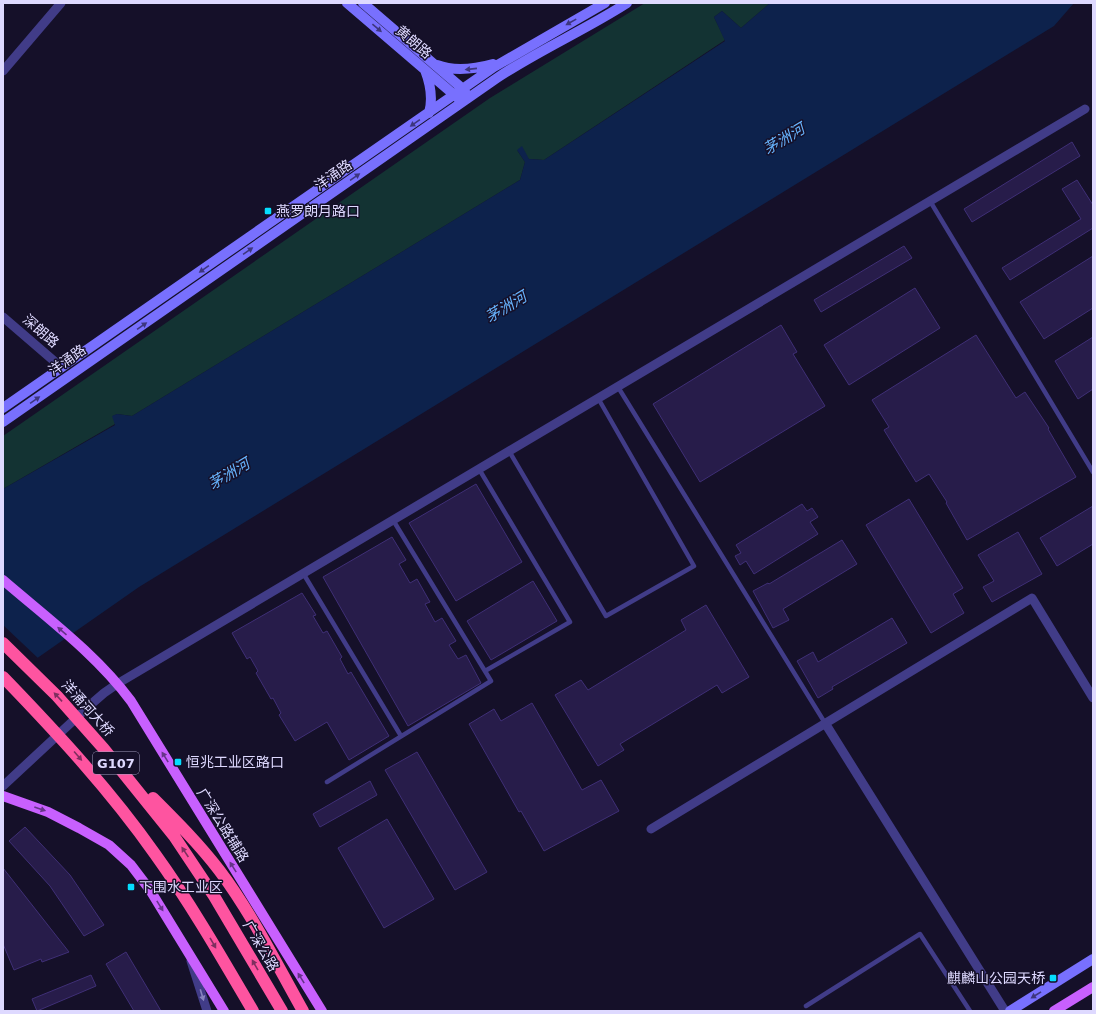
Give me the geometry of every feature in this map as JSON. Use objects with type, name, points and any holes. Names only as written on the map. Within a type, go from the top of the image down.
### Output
[{"type":"highway","name":"洋涌河大桥","points":[[3,642],[57,696],[104,749],[174,836],[214,896]]},
{"type":"highway","name":"G107","points":[[3,677],[76,754],[155,853],[193,909],[253,1011]]},
{"type":"highway","points":[[104,749],[201,848],[233,890],[303,1011]]},
{"type":"highway","name":"广深公路","points":[[214,896],[282,1011]]},
{"type":"main road","name":"广深公路辅路","points":[[3,580],[91,657],[117,684],[136,710],[322,1011]]},
{"type":"main road","points":[[3,796],[48,812],[79,828],[109,845],[131,865],[150,890],[224,1011]]},
{"type":"main road","points":[[1054,1011],[1093,987]]},
{"type":"street","points":[[3,72],[61,3]]},
{"type":"street","name":"黄朗路","points":[[347,3],[429,66]]},
{"type":"street","name":"黄朗路","points":[[363,3],[429,66],[459,92],[465,100]]},
{"type":"street","name":"洋涌路","points":[[3,408],[508,58],[605,3]]},
{"type":"street","name":"洋涌路","points":[[3,422],[518,64],[627,3]]},
{"type":"street","points":[[429,113],[431,94],[429,66],[451,69],[470,69],[487,66],[508,58]]},
{"type":"street","points":[[3,786],[89,706],[117,684],[1085,110]]},
{"type":"street","name":"深朗路","points":[[3,317],[61,367]]},
{"type":"street","points":[[651,829],[1032,598],[1093,698]]},
{"type":"street","points":[[825,723],[1005,1011]]},
{"type":"street","points":[[188,952],[207,1011]]},
{"type":"street","points":[[1010,1011],[1093,959]]},
{"type":"lane","points":[[930,201],[1093,472]]},
{"type":"lane","points":[[618,387],[825,723]]},
{"type":"lane","points":[[509,451],[606,616],[694,566],[598,398]]},
{"type":"lane","points":[[478,469],[570,622],[485,671]]},
{"type":"lane","points":[[327,782],[492,681],[393,520]]},
{"type":"lane","points":[[303,573],[401,736]]},
{"type":"lane","points":[[806,1006],[920,934],[970,1011]]},
{"type":"green space","points":[[645,3],[770,3],[741,28],[722,11],[714,17],[725,40],[544,160],[529,159],[517,150],[525,162],[520,180],[132,416],[117,414],[113,416],[115,424],[3,489],[3,436],[490,98]]},
{"type":"water","name":"茅洲河","points":[[770,3],[1074,3],[1054,26],[139,587],[3,682],[3,489],[115,425],[112,416],[117,414],[132,416],[520,180],[525,162],[517,150],[522,146],[529,159],[544,160],[725,41],[714,17],[722,11],[741,28]]},
{"type":"pier","points":[[3,625],[39,659],[3,684]]},
{"type":"building","points":[[1072,142],[1080,156],[972,222],[964,209]]},
{"type":"building","points":[[1077,180],[1093,205],[1093,228],[1010,280],[1002,268],[1081,219],[1062,189]]},
{"type":"building","points":[[904,246],[912,258],[821,312],[814,300]]},
{"type":"building","points":[[1093,256],[1093,308],[1044,339],[1020,302]]},
{"type":"building","points":[[915,288],[940,328],[849,385],[824,345]]},
{"type":"building","points":[[781,325],[797,352],[793,354],[825,406],[700,482],[653,404]]},
{"type":"building","points":[[976,335],[1016,398],[1025,392],[1049,428],[1048,429],[1076,477],[967,540],[946,503],[947,502],[929,474],[916,482],[884,430],[889,427],[872,400]]},
{"type":"building","points":[[1093,337],[1093,389],[1078,399],[1055,361]]},
{"type":"building","points":[[476,484],[522,562],[456,601],[409,523]]},
{"type":"building","points":[[909,499],[963,588],[953,594],[964,613],[931,633],[866,525]]},
{"type":"building","points":[[802,504],[807,511],[812,508],[818,517],[810,522],[818,534],[754,574],[746,561],[740,565],[735,556],[741,553],[736,545]]},
{"type":"building","points":[[1093,506],[1093,544],[1057,566],[1040,538]]},
{"type":"building","points":[[1018,532],[1042,574],[992,602],[983,587],[994,581],[978,555]]},
{"type":"building","points":[[392,537],[406,560],[399,564],[410,583],[417,579],[430,602],[425,604],[435,622],[442,618],[456,641],[449,645],[458,659],[466,655],[481,683],[408,726],[323,577]]},
{"type":"building","points":[[842,540],[857,564],[783,609],[789,620],[773,628],[753,591],[768,583],[769,584]]},
{"type":"building","points":[[533,581],[557,621],[491,660],[467,621]]},
{"type":"building","points":[[302,593],[316,615],[313,616],[323,633],[327,631],[342,657],[340,659],[348,674],[351,672],[389,736],[349,760],[327,722],[295,741],[279,715],[281,713],[273,698],[271,699],[256,673],[258,671],[250,657],[247,659],[232,633]]},
{"type":"building","points":[[706,605],[749,677],[722,693],[717,685],[620,744],[624,750],[598,766],[555,695],[581,680],[588,690],[686,630],[681,620]]},
{"type":"building","points":[[892,618],[907,643],[832,687],[833,689],[818,698],[797,661],[813,652],[818,662]]},
{"type":"building","points":[[532,703],[582,790],[601,780],[619,811],[544,851],[521,811],[519,812],[469,724],[494,709],[501,721]]},
{"type":"building","points":[[417,752],[487,872],[455,890],[385,770]]},
{"type":"building","points":[[370,781],[377,795],[320,827],[313,814]]},
{"type":"building","points":[[387,819],[434,899],[384,928],[338,848]]},
{"type":"building","points":[[25,827],[70,875],[104,925],[84,936],[50,886],[9,841]]},
{"type":"building","points":[[3,868],[69,952],[42,962],[41,959],[14,970],[3,944]]},
{"type":"building","points":[[126,952],[161,1011],[134,1011],[106,964]]},
{"type":"building","points":[[91,975],[96,986],[37,1011],[32,999]]},
{"type":"place","name":"燕罗朗月路口","points":[[268,211]]},
{"type":"place","name":"恒兆工业区路口","points":[[178,762]]},
{"type":"place","name":"下围水工业区","points":[[131,887]]},
{"type":"place","name":"麒麟山公园天桥","points":[[1053,978]]}]
